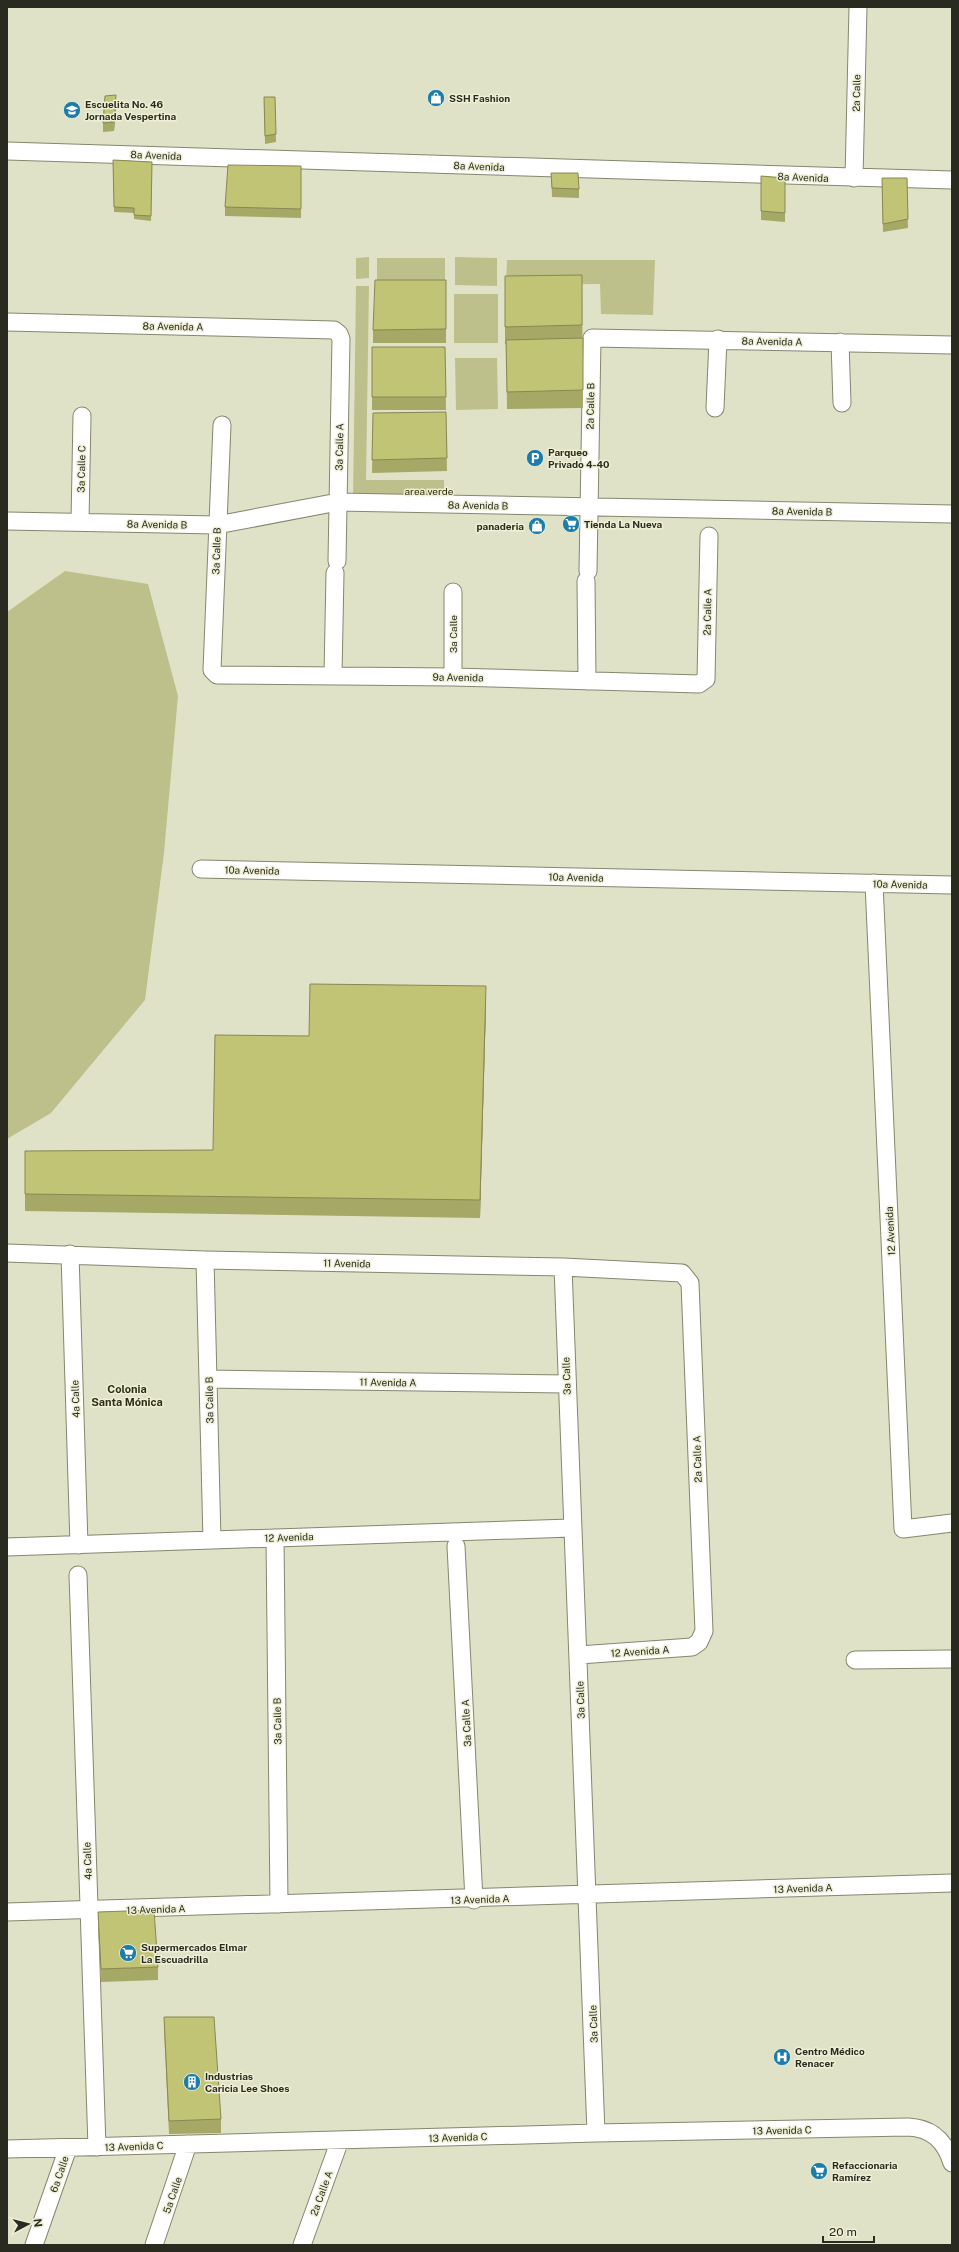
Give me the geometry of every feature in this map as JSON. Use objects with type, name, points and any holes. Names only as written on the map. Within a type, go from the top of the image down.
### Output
[{"type":"street","name":"2a Calle","points":[[854,178],[858,7]]},
{"type":"street","name":"8a Avenida","points":[[7,151],[952,180]]},
{"type":"street","name":"8a Avenida A","points":[[7,322],[334,330],[338,334]]},
{"type":"street","name":"3a Calle A","points":[[334,675],[341,339],[338,334]]},
{"type":"street","name":"8a Avenida A","points":[[592,338],[718,339],[952,345]]},
{"type":"street","name":"2a Calle B","points":[[587,681],[587,576],[592,338]]},
{"type":"street","points":[[715,408],[718,339]]},
{"type":"street","points":[[840,342],[842,403]]},
{"type":"street","name":"3a Calle C","points":[[80,522],[82,416]]},
{"type":"street","name":"3a Calle B","points":[[218,675],[212,670],[222,425]]},
{"type":"street","name":"8a Avenida B","points":[[7,521],[217,526],[338,502],[952,514]]},
{"type":"street","name":"2a Calle A","points":[[699,684],[706,679],[709,536]]},
{"type":"street","name":"3a Calle","points":[[453,592],[453,677]]},
{"type":"street","name":"9a Avenida","points":[[218,675],[453,677],[699,684]]},
{"type":"street","name":"10a Avenida","points":[[201,869],[952,885]]},
{"type":"street","name":"12 Avenida","points":[[874,883],[903,1529],[952,1523]]},
{"type":"street","name":"11 Avenida","points":[[7,1253],[70,1254],[205,1260],[563,1267],[677,1271],[686,1276]]},
{"type":"street","name":"4a Calle","points":[[70,1254],[79,1545]]},
{"type":"street","name":"3a Calle B","points":[[205,1260],[212,1540]]},
{"type":"street","name":"3a Calle","points":[[563,1267],[571,1528],[588,1894],[596,2133]]},
{"type":"street","name":"2a Calle A","points":[[686,1276],[690,1283],[704,1631],[699,1642]]},
{"type":"street","name":"11 Avenida A","points":[[208,1379],[567,1384]]},
{"type":"street","name":"12 Avenida","points":[[7,1547],[571,1528]]},
{"type":"street","name":"3a Calle B","points":[[275,1538],[279,1904]]},
{"type":"street","name":"3a Calle A","points":[[456,1546],[474,1900]]},
{"type":"street","name":"4a Calle","points":[[78,1575],[97,2147]]},
{"type":"street","name":"12 Avenida A","points":[[578,1655],[692,1647],[699,1642]]},
{"type":"street","points":[[855,1660],[952,1659]]},
{"type":"street","name":"13 Avenida A","points":[[7,1912],[474,1900],[588,1894],[952,1883]]},
{"type":"street","name":"13 Avenida C","points":[[7,2149],[596,2133],[908,2127],[925,2130],[939,2138],[945,2145],[952,2163]]},
{"type":"street","name":"2a Calle A","points":[[302,2245],[340,2140]]},
{"type":"street","name":"5a Calle","points":[[154,2245],[188,2144]]},
{"type":"street","name":"6a Calle","points":[[34,2245],[68,2148]]},
{"type":"green space","points":[[369,257],[369,278],[356,279],[356,258]]},
{"type":"green space","points":[[455,257],[497,258],[497,286],[455,285]]},
{"type":"green space","points":[[377,258],[445,258],[445,284],[377,282]]},
{"type":"green space","points":[[507,260],[655,260],[653,315],[601,314],[600,284],[506,285]]},
{"type":"green space","name":"area verde","points":[[356,286],[369,286],[366,480],[444,480],[444,501],[353,501]]},
{"type":"green space","points":[[454,294],[498,294],[498,343],[454,343]]},
{"type":"green space","points":[[455,358],[497,358],[498,409],[456,410]]},
{"type":"green space","points":[[65,571],[148,584],[178,696],[164,853],[145,1000],[51,1113],[7,1139],[7,612]]},
{"type":"building","points":[[116,95],[114,122],[103,123],[105,96]]},
{"type":"building","points":[[264,97],[275,97],[276,134],[265,136]]},
{"type":"building","points":[[113,160],[152,162],[151,216],[134,215],[134,208],[114,207]]},
{"type":"building","points":[[228,165],[301,166],[301,209],[225,207]]},
{"type":"building","points":[[551,173],[578,173],[579,189],[552,188]]},
{"type":"building","points":[[761,176],[785,178],[785,213],[761,211]]},
{"type":"building","points":[[882,178],[907,178],[908,219],[883,224]]},
{"type":"building","points":[[582,275],[582,325],[505,327],[505,276]]},
{"type":"building","points":[[375,280],[446,280],[446,329],[373,330]]},
{"type":"building","points":[[583,338],[583,390],[507,392],[506,340]]},
{"type":"building","points":[[372,347],[445,347],[446,397],[372,397]]},
{"type":"building","points":[[446,412],[447,458],[372,460],[373,413]]},
{"type":"building","points":[[310,984],[486,986],[480,1200],[25,1194],[25,1151],[213,1150],[215,1035],[309,1036]]},
{"type":"building","name":"Supermercados Elmar La Escuadrilla","points":[[154,1910],[158,1967],[101,1969],[98,1912]]},
{"type":"building","name":"Industrias Caricia Lee Shoes","points":[[164,2017],[214,2017],[221,2119],[169,2121]]},
{"type":"place","name":"SSH Fashion","points":[[436,98]]},
{"type":"place","name":"Escuelita No. 46 Jornada Vespertina","points":[[72,110]]},
{"type":"place","name":"Parqueo Privado 4-40","points":[[535,458]]},
{"type":"place","name":"Tienda La Nueva","points":[[571,524]]},
{"type":"place","name":"panaderia","points":[[537,526]]},
{"type":"place","name":"Supermercados Elmar La Escuadrilla","points":[[128,1953]]},
{"type":"place","name":"Centro Médico Renacer","points":[[782,2057]]},
{"type":"place","name":"Industrias Caricia Lee Shoes","points":[[192,2082]]},
{"type":"place","name":"Refaccionaria Ramírez","points":[[819,2171]]},
{"type":"district","name":"Colonia Santa Mónica","points":[[127,1395]]}]
